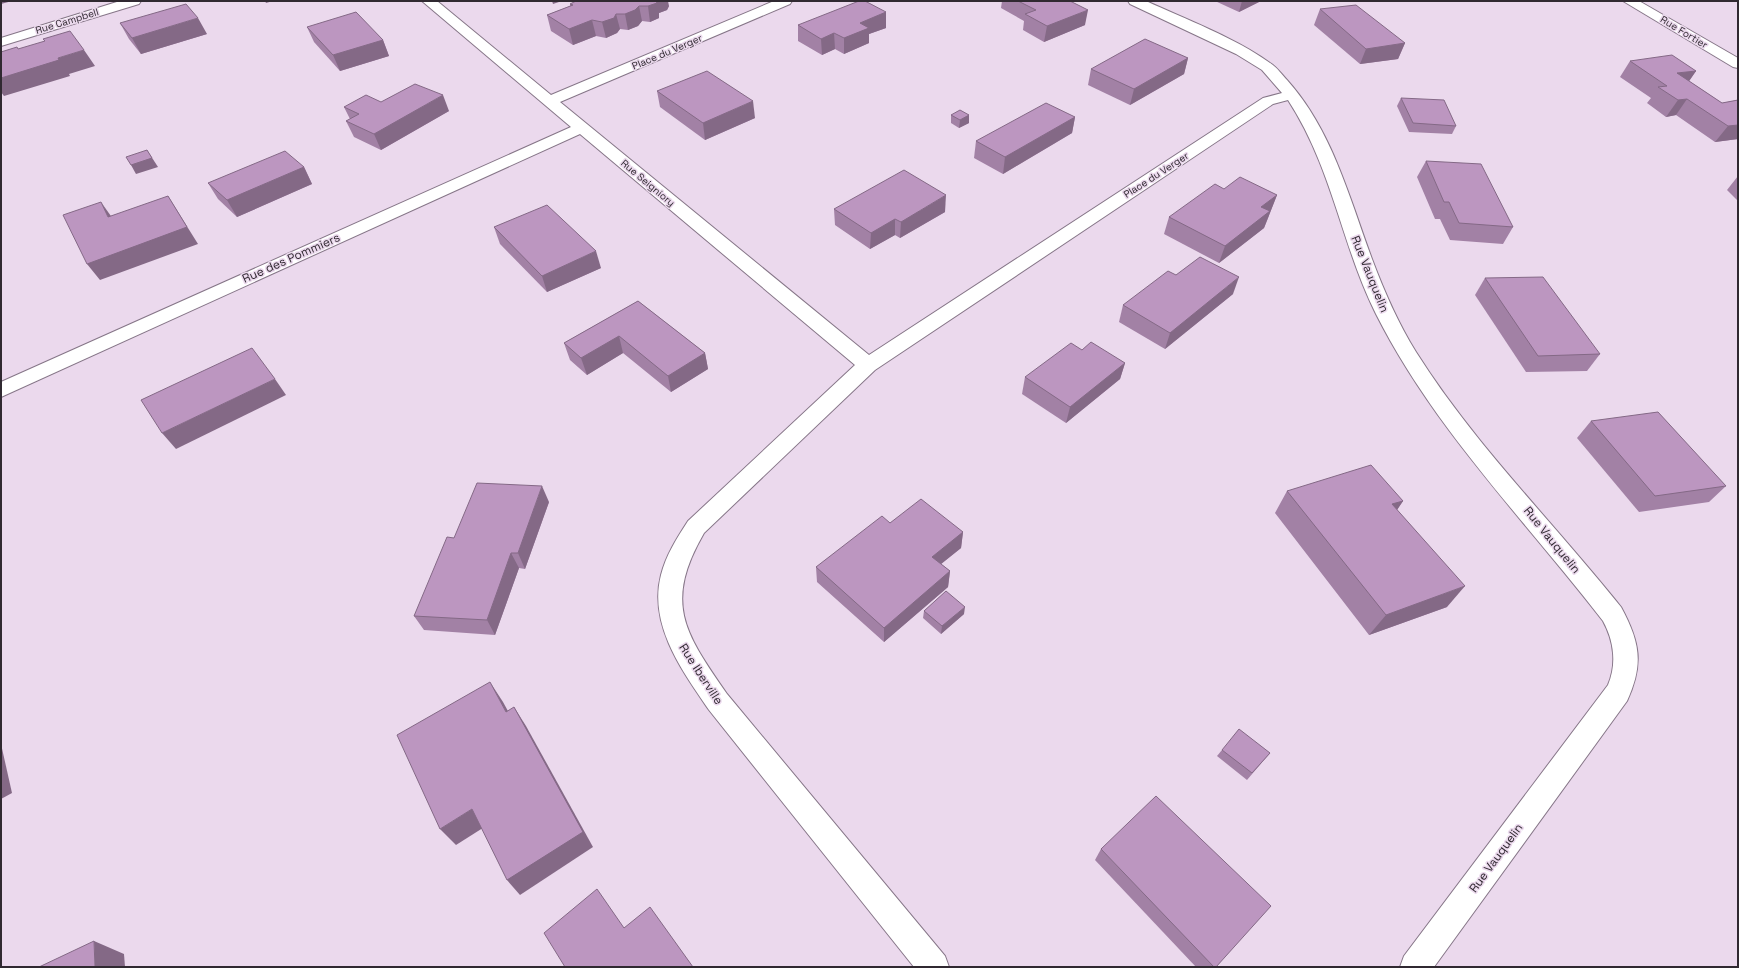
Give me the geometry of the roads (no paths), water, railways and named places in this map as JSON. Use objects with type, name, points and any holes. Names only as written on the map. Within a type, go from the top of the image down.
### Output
[{"type":"street","name":"Rue Campbell","points":[[1,42],[134,1]]},
{"type":"street","name":"Rue Seigniory","points":[[429,1],[868,365]]},
{"type":"street","name":"Place du Verger","points":[[549,101],[785,1]]},
{"type":"street","points":[[1135,1],[1241,50],[1267,68],[1292,95]]},
{"type":"street","name":"Rue Fortier","points":[[1630,1],[1738,64]]},
{"type":"street","name":"Place du Verger","points":[[868,365],[1268,101],[1292,95]]},
{"type":"street","name":"Rue Vauquelin","points":[[1292,95],[1310,121],[1328,161],[1366,268],[1385,314],[1415,365],[1456,425],[1612,614],[1620,628],[1627,656],[1627,669],[1624,681],[1618,693],[1415,967]]},
{"type":"street","name":"Rue des Pommiers","points":[[1,390],[526,151],[581,128]]},
{"type":"street","name":"Rue Iberville","points":[[868,365],[696,527],[678,557],[672,574],[670,608],[673,625],[679,642],[718,702],[934,967]]}]
